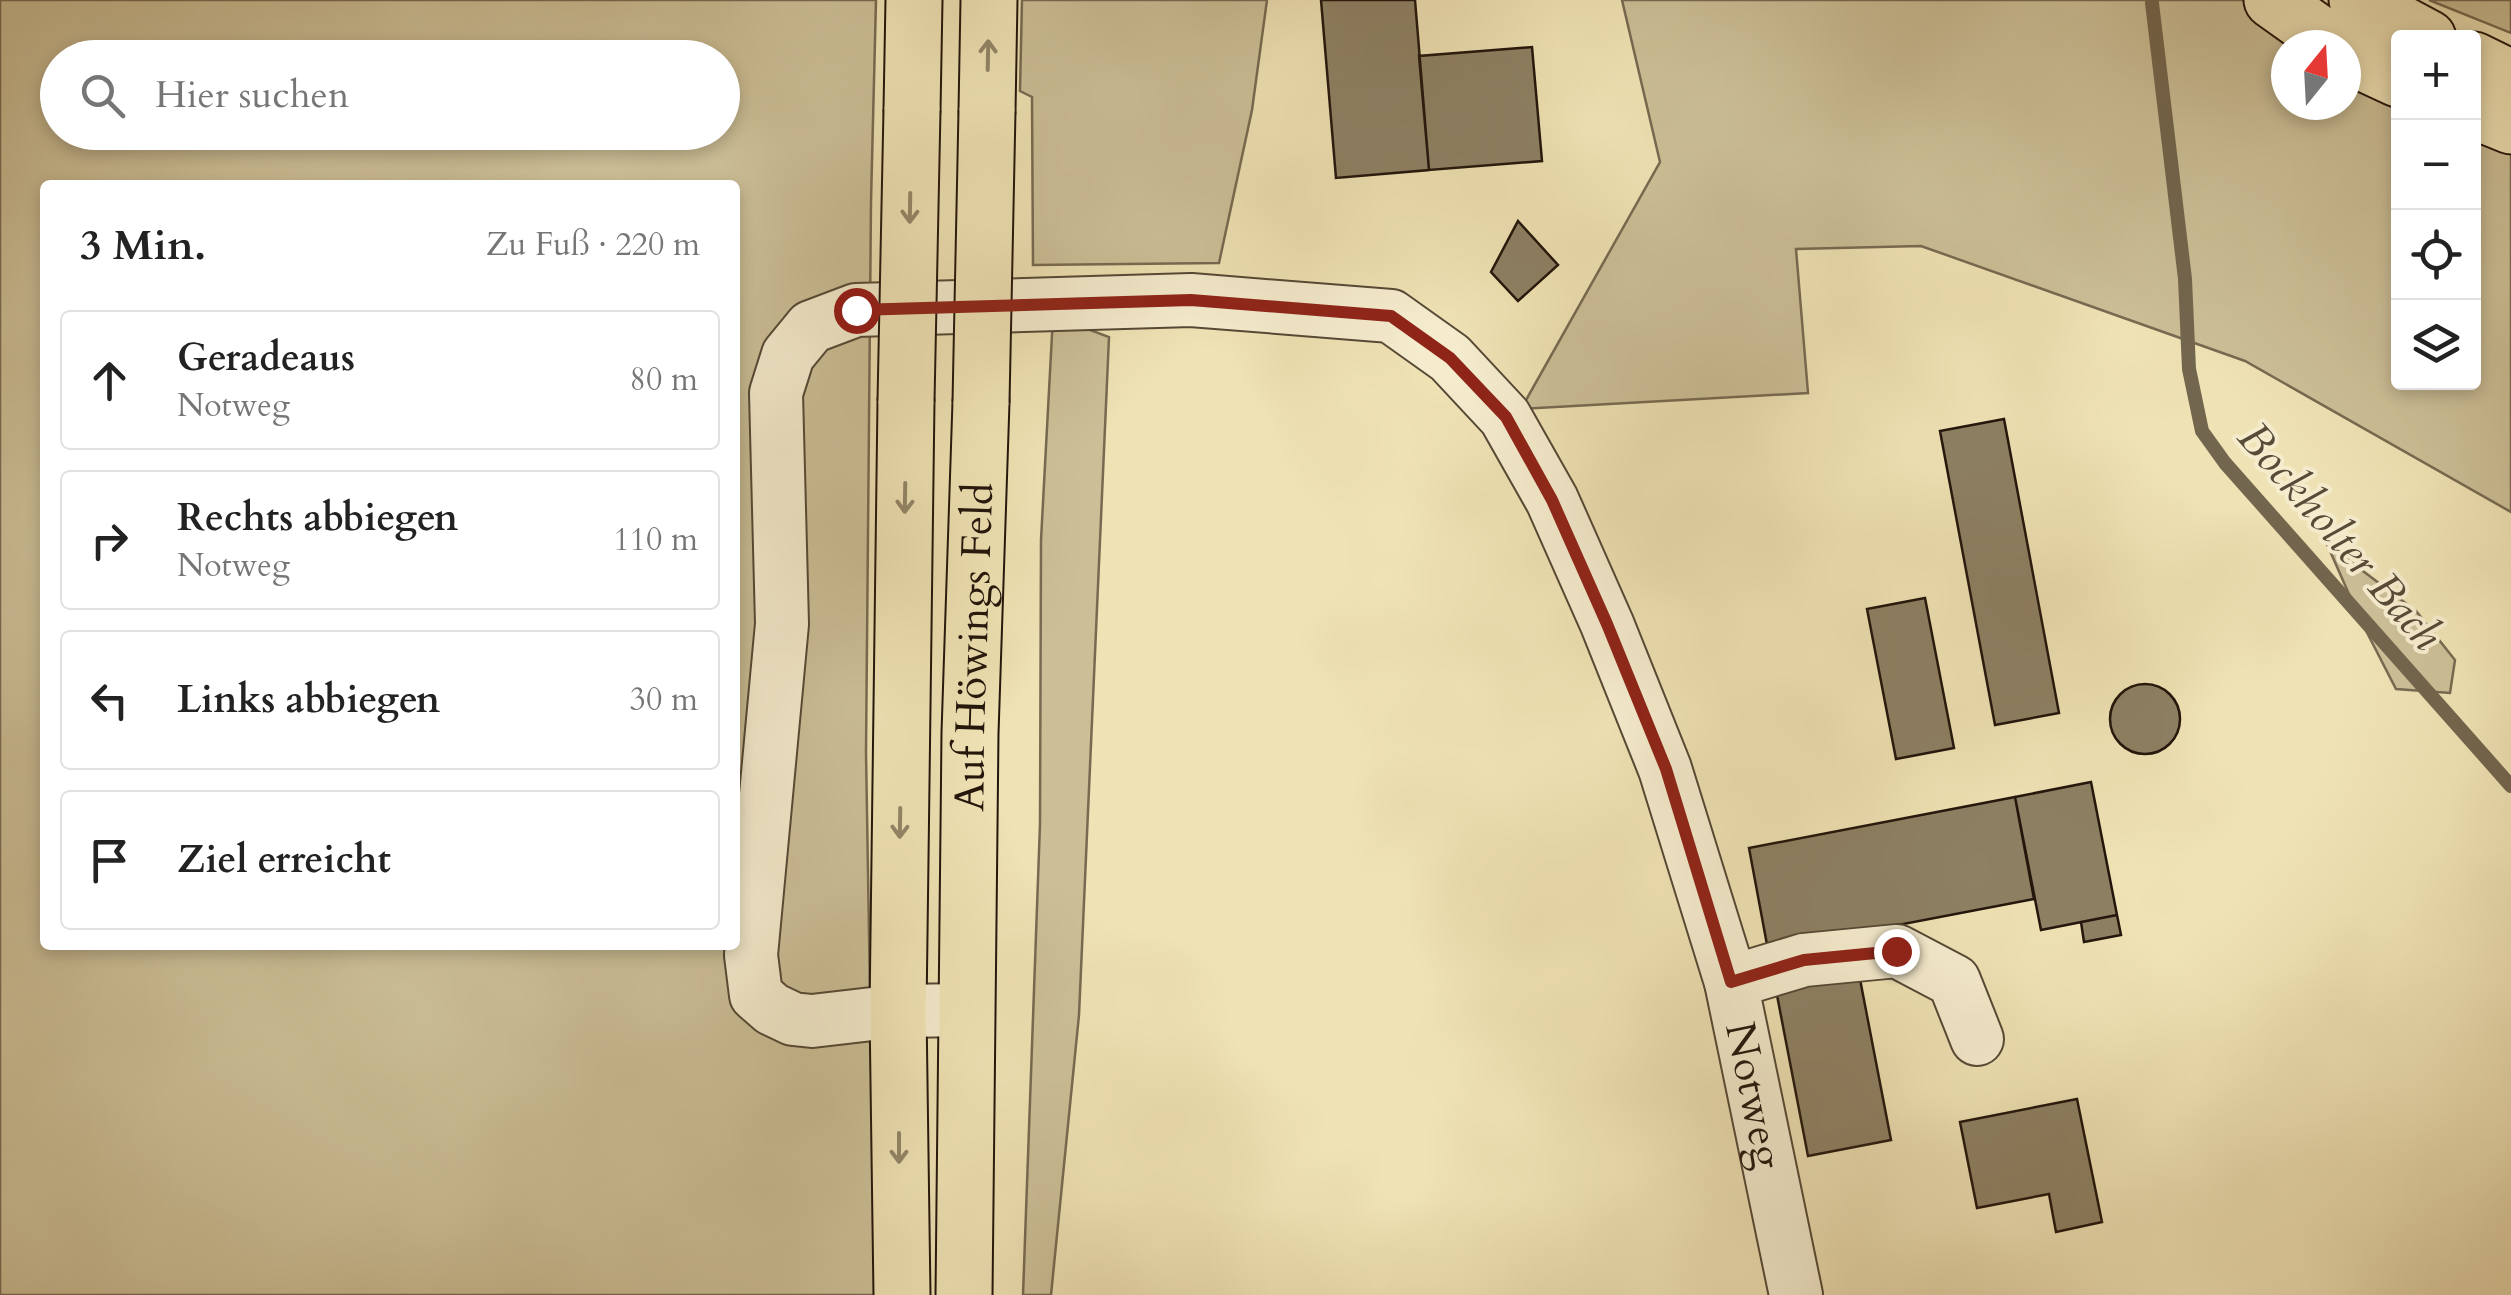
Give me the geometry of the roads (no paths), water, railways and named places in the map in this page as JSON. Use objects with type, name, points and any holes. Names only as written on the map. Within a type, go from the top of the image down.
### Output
[{"type":"main road","name":"Auf Höwings Feld","points":[[902,1295],[898,1011],[914,0]]},
{"type":"main road","name":"Auf Höwings Feld","points":[[964,1295],[970,733],[990,0]]},
{"type":"main road","points":[[2272,0],[2314,30]]},
{"type":"main road","points":[[2357,0],[2413,30]]},
{"type":"main road","points":[[2361,62],[2391,75]]},
{"type":"main road","points":[[2481,63],[2511,78]]},
{"type":"main road","points":[[2481,114],[2511,126]]},
{"type":"street","name":"Notweg","points":[[968,1010],[898,1011],[812,1021],[793,1019],[772,1009],[756,995],[752,955],[782,624],[776,392],[788,354],[811,327],[856,310],[1191,300],[1391,316],[1450,358],[1506,417],[1552,500],[1607,624],[1666,769],[1731,982],[1796,1295]]},
{"type":"street","points":[[1731,982],[1804,960],[1896,951],[1954,981],[1977,1039]]},
{"type":"waterway","name":"Bockholter Bach","points":[[2152,3],[2185,279],[2189,369],[2202,431],[2225,463],[2511,786]]}]
